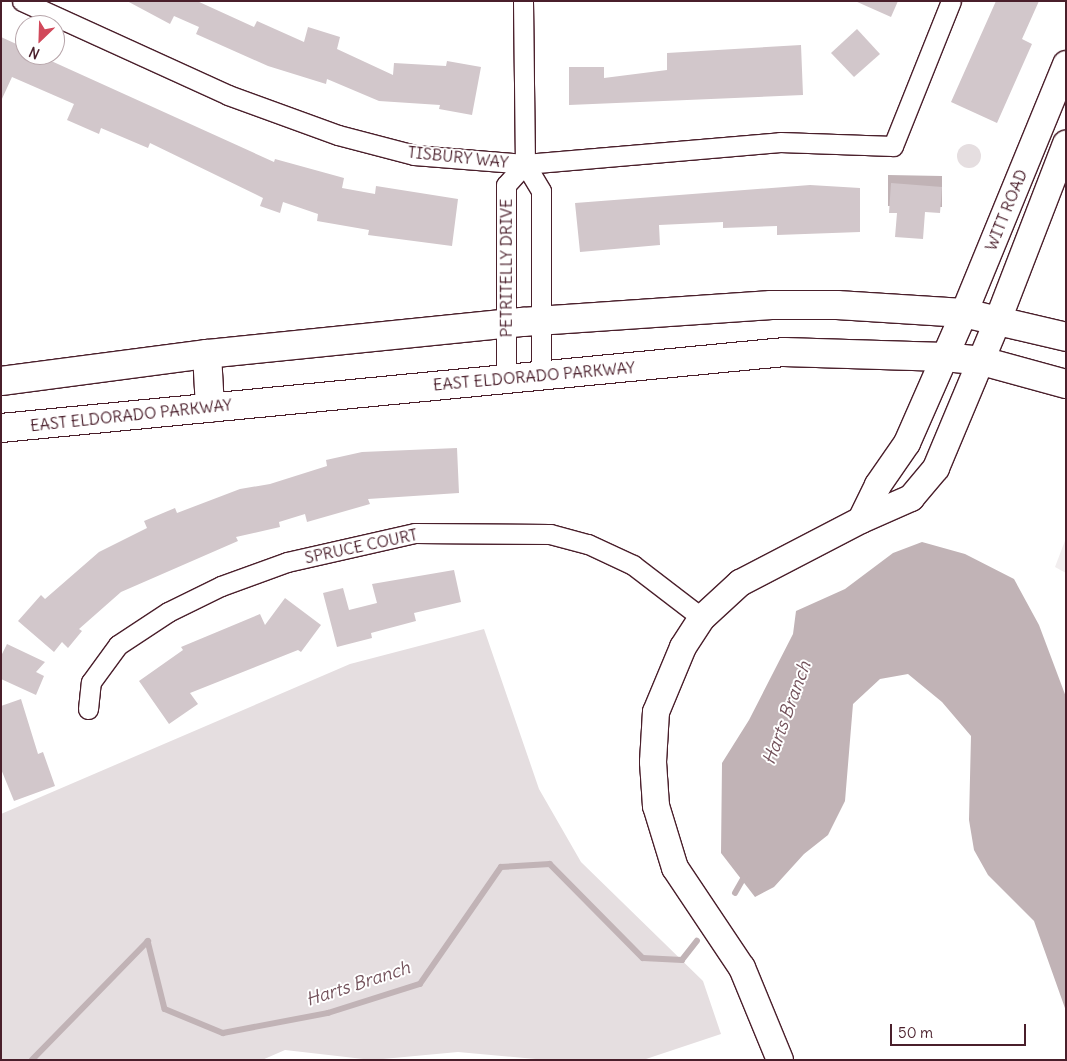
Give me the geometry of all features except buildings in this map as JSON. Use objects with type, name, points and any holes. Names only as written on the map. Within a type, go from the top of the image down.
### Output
[{"type":"main road","points":[[1,381],[207,354],[506,324],[771,305],[837,305],[964,313],[1066,337]]},
{"type":"main road","name":"EAST ELDORADO PARKWAY","points":[[1,428],[784,352],[945,357],[982,361],[1066,384]]},
{"type":"main road","points":[[207,354],[210,408]]},
{"type":"street","name":"TISBURY WAY","points":[[22,1],[228,95],[338,134],[414,155],[525,164],[780,142],[892,146],[951,1]]},
{"type":"street","points":[[523,1],[525,164],[541,191],[541,376]]},
{"type":"street","name":"WITT ROAD","points":[[861,520],[878,485],[907,443],[964,313],[1066,64]]},
{"type":"street","name":"WITT ROAD","points":[[780,1060],[742,968],[675,868],[656,806],[654,762],[656,712],[683,647],[702,618],[740,583],[861,520],[911,498],[936,468],[982,361],[1066,144]]},
{"type":"street","name":"PETRITELLY DRIVE","points":[[506,379],[506,185],[525,164]]},
{"type":"street","name":"SPRUCE COURT","points":[[88,709],[91,682],[118,645],[168,612],[221,586],[287,562],[415,533],[550,534],[588,544],[633,565],[702,618]]},
{"type":"shaded area","points":[[969,144],[978,147],[981,156],[978,165],[969,168],[960,165],[957,156],[960,147]]},
{"type":"shaded area","points":[[1066,538],[1066,573],[1055,567]]},
{"type":"shaded area","points":[[484,629],[539,789],[581,862],[703,981],[721,1034],[643,1060],[547,1060],[458,1052],[372,1060],[285,1050],[262,1060],[1,1060],[1,814],[350,664]]},
{"type":"water","points":[[888,175],[942,176],[942,207],[888,206]]},
{"type":"water","points":[[922,542],[965,554],[1014,579],[1039,625],[1066,697],[1066,1011],[1034,921],[988,875],[974,850],[969,820],[971,736],[942,702],[908,674],[880,679],[853,704],[845,801],[828,835],[804,854],[774,887],[755,897],[721,853],[722,763],[749,720],[793,634],[796,611],[845,589],[893,553]]},
{"type":"waterway","name":"Harts Branch","points":[[32,1060],[148,941],[165,1009],[223,1033],[328,1013],[420,984],[501,867],[550,864],[643,958],[682,960],[697,941]]},
{"type":"waterway","name":"Harts Branch","points":[[735,893],[745,876]]}]
